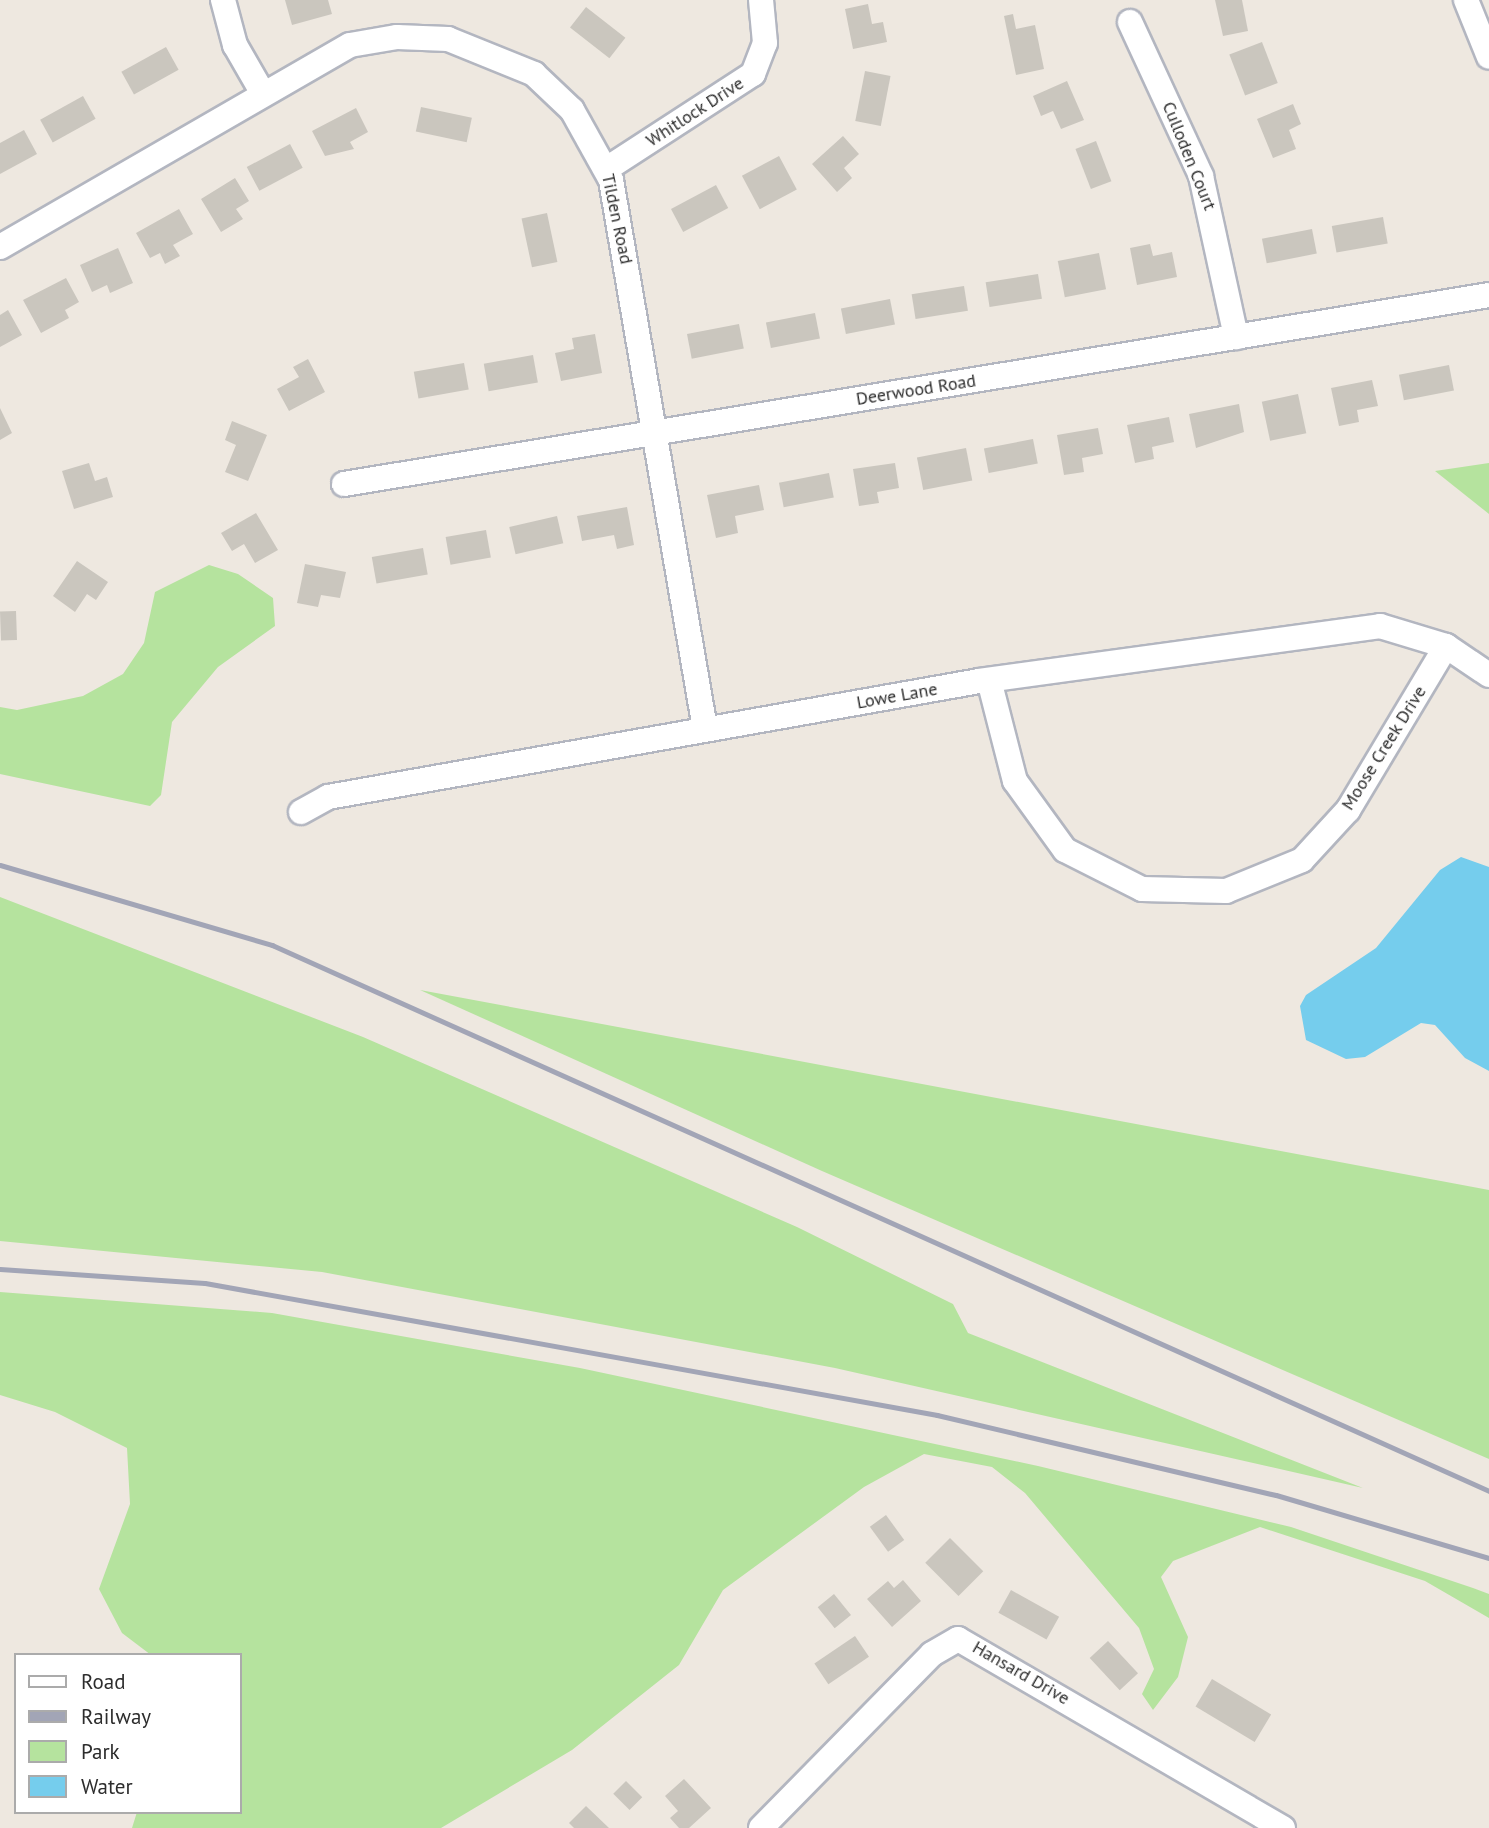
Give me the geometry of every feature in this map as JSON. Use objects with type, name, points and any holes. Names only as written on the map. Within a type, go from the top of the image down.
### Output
[{"type":"street","points":[[223,0],[235,45],[262,93]]},
{"type":"street","name":"Whitlock Drive","points":[[608,168],[753,74],[765,43],[761,0]]},
{"type":"street","points":[[1466,0],[1489,57]]},
{"type":"street","name":"Culloden Court","points":[[1130,22],[1200,176],[1236,337]]},
{"type":"street","name":"Tilden Road","points":[[0,247],[262,93],[351,45],[388,38],[447,39],[534,74],[572,110],[608,168],[705,729]]},
{"type":"street","name":"Deerwood Road","points":[[344,484],[1489,295]]},
{"type":"street","name":"Lowe Lane","points":[[301,812],[328,797],[989,680],[1380,626],[1446,646],[1489,675]]},
{"type":"street","name":"Moose Creek Drive","points":[[989,680],[1015,781],[1065,850],[1142,889],[1226,891],[1302,860],[1348,810],[1446,646]]},
{"type":"street","name":"Hansard Drive","points":[[761,1828],[932,1654],[958,1639],[1283,1828]]},
{"type":"green space","points":[[1489,463],[1489,514],[1435,471]]},
{"type":"green space","points":[[209,565],[238,574],[273,598],[275,626],[218,667],[172,722],[161,795],[150,806],[0,774],[0,707],[17,710],[83,696],[123,674],[144,643],[155,592]]},
{"type":"green space","points":[[0,897],[363,1037],[797,1227],[953,1304],[968,1333],[1363,1488],[835,1368],[322,1272],[0,1241]]},
{"type":"green space","points":[[420,990],[1489,1190],[1489,1459],[822,1171]]},
{"type":"green space","points":[[0,1292],[272,1313],[580,1368],[1038,1466],[1291,1527],[1489,1594],[1489,1618],[1425,1581],[1260,1527],[1173,1561],[1161,1577],[1188,1637],[1178,1677],[1153,1710],[1142,1694],[1154,1669],[1139,1628],[1025,1493],[992,1467],[924,1454],[864,1487],[723,1590],[679,1665],[572,1750],[441,1828],[132,1828],[136,1814],[242,1814],[242,1653],[148,1653],[122,1633],[99,1589],[130,1504],[127,1448],[55,1412],[0,1395]]},
{"type":"water","points":[[1461,857],[1489,867],[1489,1071],[1465,1058],[1435,1025],[1421,1023],[1365,1057],[1346,1059],[1306,1040],[1300,1006],[1306,995],[1376,948],[1440,870]]},
{"type":"building","points":[[285,0],[328,0],[332,14],[292,25]]},
{"type":"building","points":[[1215,0],[1242,0],[1248,31],[1223,36]]},
{"type":"building","points":[[868,4],[872,24],[883,22],[887,42],[853,49],[845,9]]},
{"type":"building","points":[[586,7],[625,38],[609,58],[570,27]]},
{"type":"building","points":[[1013,14],[1016,29],[1035,25],[1044,69],[1016,75],[1004,16]]},
{"type":"building","points":[[1262,42],[1278,83],[1245,96],[1229,55]]},
{"type":"building","points":[[166,47],[179,70],[134,94],[121,72]]},
{"type":"building","points":[[865,71],[891,76],[881,126],[855,121]]},
{"type":"building","points":[[1067,81],[1084,120],[1061,129],[1053,111],[1041,116],[1033,96]]},
{"type":"building","points":[[83,96],[96,119],[53,142],[40,120]]},
{"type":"building","points":[[1293,104],[1301,124],[1289,130],[1296,149],[1273,158],[1257,119]]},
{"type":"building","points":[[421,107],[472,118],[467,142],[416,131]]},
{"type":"building","points":[[356,108],[368,132],[350,142],[354,149],[325,156],[312,131]]},
{"type":"building","points":[[24,130],[37,154],[0,174],[0,143]]},
{"type":"building","points":[[843,136],[859,154],[844,168],[852,178],[837,192],[812,164]]},
{"type":"building","points":[[1096,141],[1111,181],[1091,189],[1075,149]]},
{"type":"building","points":[[290,144],[303,168],[259,191],[247,167]]},
{"type":"building","points":[[779,156],[797,190],[760,209],[742,176]]},
{"type":"building","points":[[235,178],[249,201],[236,209],[243,219],[221,232],[201,199]]},
{"type":"building","points":[[716,185],[728,208],[683,232],[671,209]]},
{"type":"building","points":[[179,209],[193,234],[173,245],[180,256],[165,264],[160,253],[150,258],[136,233]]},
{"type":"building","points":[[547,213],[557,262],[532,267],[522,218]]},
{"type":"building","points":[[1383,217],[1388,244],[1336,253],[1332,226]]},
{"type":"building","points":[[1312,229],[1317,254],[1267,263],[1262,239]]},
{"type":"building","points":[[1150,244],[1153,256],[1172,252],[1177,277],[1137,285],[1130,248]]},
{"type":"building","points":[[118,248],[133,283],[110,293],[107,285],[92,292],[80,265]]},
{"type":"building","points":[[1099,253],[1106,289],[1065,297],[1058,261]]},
{"type":"building","points":[[1038,274],[1042,299],[990,307],[986,282]]},
{"type":"building","points":[[66,278],[79,302],[65,310],[69,318],[41,333],[23,300]]},
{"type":"building","points":[[964,286],[968,311],[916,319],[912,294]]},
{"type":"building","points":[[890,299],[895,325],[846,334],[841,309]]},
{"type":"building","points":[[8,310],[22,335],[0,347],[0,315]]},
{"type":"building","points":[[815,313],[820,339],[771,348],[766,323]]},
{"type":"building","points":[[739,324],[744,349],[692,359],[687,334]]},
{"type":"building","points":[[595,334],[602,373],[561,381],[555,353],[574,349],[572,338]]},
{"type":"building","points":[[533,355],[538,383],[489,391],[484,364]]},
{"type":"building","points":[[308,359],[325,392],[289,411],[277,389],[299,377],[293,367]]},
{"type":"building","points":[[464,363],[469,390],[418,398],[414,372]]},
{"type":"building","points":[[1449,365],[1454,391],[1404,400],[1399,375]]},
{"type":"building","points":[[1372,380],[1378,406],[1357,410],[1359,422],[1339,426],[1331,388]]},
{"type":"building","points":[[1298,394],[1306,433],[1270,441],[1262,402]]},
{"type":"building","points":[[1239,404],[1244,432],[1196,448],[1189,414]]},
{"type":"building","points":[[0,408],[12,433],[0,440]]},
{"type":"building","points":[[1169,417],[1174,442],[1152,447],[1154,459],[1135,463],[1127,425]]},
{"type":"building","points":[[232,421],[267,435],[248,481],[225,472],[236,445],[225,440]]},
{"type":"building","points":[[1098,428],[1103,454],[1082,458],[1084,472],[1064,475],[1057,435]]},
{"type":"building","points":[[1033,439],[1038,464],[989,473],[984,449]]},
{"type":"building","points":[[966,448],[972,480],[923,490],[917,458]]},
{"type":"building","points":[[89,463],[95,481],[107,477],[113,497],[74,509],[62,471]]},
{"type":"building","points":[[895,463],[899,488],[877,492],[879,503],[859,506],[853,469]]},
{"type":"building","points":[[829,473],[834,498],[784,507],[779,483]]},
{"type":"building","points":[[759,485],[764,510],[735,516],[738,533],[716,538],[707,495]]},
{"type":"building","points":[[627,507],[634,545],[617,549],[614,535],[582,541],[577,516]]},
{"type":"building","points":[[256,513],[278,550],[255,563],[244,544],[232,551],[221,533]]},
{"type":"building","points":[[557,516],[563,543],[516,554],[509,527]]},
{"type":"building","points":[[486,530],[491,558],[450,565],[446,537]]},
{"type":"building","points":[[423,548],[428,575],[376,584],[372,557]]},
{"type":"building","points":[[77,561],[108,582],[96,600],[87,594],[75,612],[53,596]]},
{"type":"building","points":[[305,564],[346,572],[340,598],[321,595],[318,607],[297,603]]},
{"type":"building","points":[[16,611],[17,640],[1,641],[0,612]]},
{"type":"building","points":[[886,1515],[904,1540],[888,1552],[870,1527]]},
{"type":"building","points":[[950,1538],[983,1571],[958,1596],[925,1563]]},
{"type":"building","points":[[903,1580],[921,1601],[892,1627],[867,1599],[888,1581],[894,1588]]},
{"type":"building","points":[[1011,1590],[1059,1617],[1046,1639],[998,1613]]},
{"type":"building","points":[[834,1594],[851,1615],[835,1628],[818,1607]]},
{"type":"building","points":[[855,1636],[869,1657],[828,1684],[814,1663]]},
{"type":"building","points":[[1108,1641],[1138,1673],[1120,1690],[1090,1658]]},
{"type":"building","points":[[1212,1679],[1271,1715],[1255,1742],[1196,1706]]},
{"type":"building","points":[[684,1779],[711,1808],[689,1828],[679,1828],[670,1818],[678,1811],[665,1796]]},
{"type":"building","points":[[626,1781],[642,1797],[630,1810],[613,1794]]},
{"type":"building","points":[[586,1806],[609,1828],[574,1828],[569,1823]]},
{"type":"railway","points":[[0,865],[272,945],[1489,1491]]},
{"type":"railway","points":[[0,1269],[205,1283],[937,1415],[1276,1495],[1489,1558]]}]
